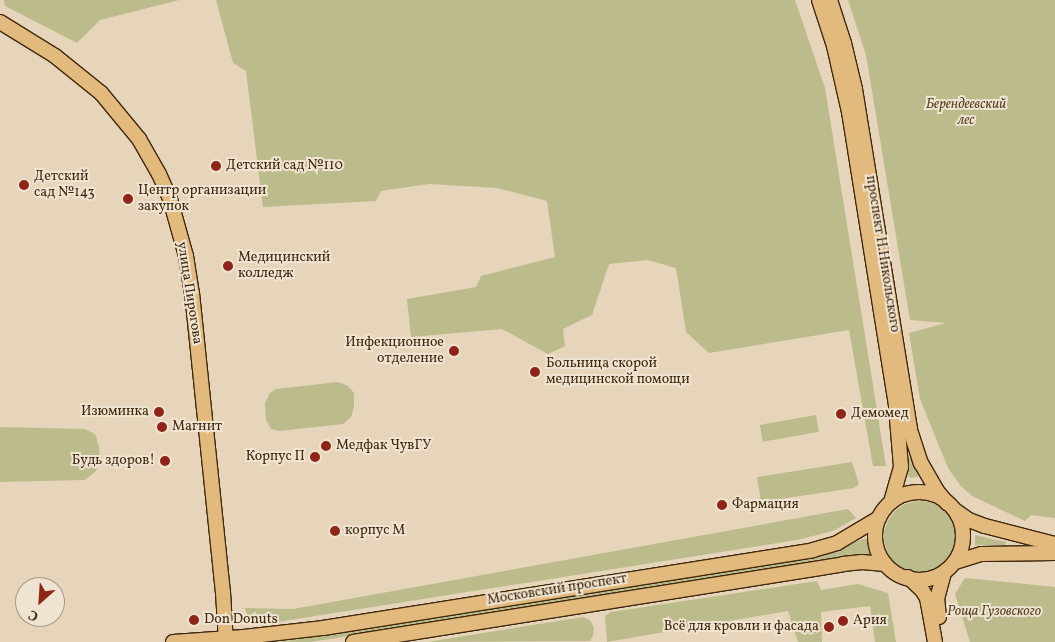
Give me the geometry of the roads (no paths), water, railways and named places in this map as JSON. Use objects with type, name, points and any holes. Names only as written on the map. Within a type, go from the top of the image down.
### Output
[{"type":"main road","name":"проспект Н.Никольского","points":[[819,0],[834,46],[849,112],[896,407],[901,467],[891,501]]},
{"type":"main road","name":"проспект Н.Никольского","points":[[830,0],[844,43],[857,98],[910,430],[921,464],[937,491],[951,506]]},
{"type":"main road","name":"улица Пирогова","points":[[5,30],[47,55],[118,118],[136,142],[156,176],[170,212],[183,266],[197,372],[224,640]]},
{"type":"main road","points":[[935,642],[927,598],[922,590],[907,577],[886,564],[880,557],[875,539],[880,518],[891,501],[905,493],[920,492],[951,506],[969,520],[1055,544]]},
{"type":"main road","points":[[907,577],[924,579],[944,572],[955,562],[962,546],[964,531],[962,523],[951,506]]},
{"type":"main road","name":"Московский проспект","points":[[173,642],[224,640],[323,628],[812,550],[837,542],[880,518]]},
{"type":"main road","points":[[955,562],[981,554],[1055,554]]},
{"type":"main road","name":"Московский проспект","points":[[353,642],[843,564],[867,562],[886,564]]},
{"type":"main road","points":[[943,642],[937,599],[944,572]]},
{"type":"place","name":"Детский сад №110","points":[[216,166]]},
{"type":"place","name":"Детский сад №143","points":[[24,185]]},
{"type":"place","name":"Центр организации закупок","points":[[128,199]]},
{"type":"place","name":"Медицинский колледж","points":[[228,266]]},
{"type":"place","name":"Инфекционное отделение","points":[[454,351]]},
{"type":"place","name":"Больница скорой медицинской помощи","points":[[535,372]]},
{"type":"place","name":"Изюминка","points":[[159,412]]},
{"type":"place","name":"Демомед","points":[[841,414]]},
{"type":"place","name":"Магнит","points":[[162,427]]},
{"type":"place","name":"Медфак ЧувГУ","points":[[326,446]]},
{"type":"place","name":"Корпус П","points":[[315,457]]},
{"type":"place","name":"Будь здоров!","points":[[165,461]]},
{"type":"place","name":"Фармация","points":[[722,505]]},
{"type":"place","name":"корпус М","points":[[335,531]]},
{"type":"place","name":"Don Donuts","points":[[194,620]]},
{"type":"place","name":"Ария","points":[[843,621]]},
{"type":"place","name":"Всё для кровли и фасада","points":[[829,627]]},
{"type":"park label","name":"Берендеевский лес","points":[[966,114]]},
{"type":"park label","name":"Роща Гузовского","points":[[994,612]]}]
